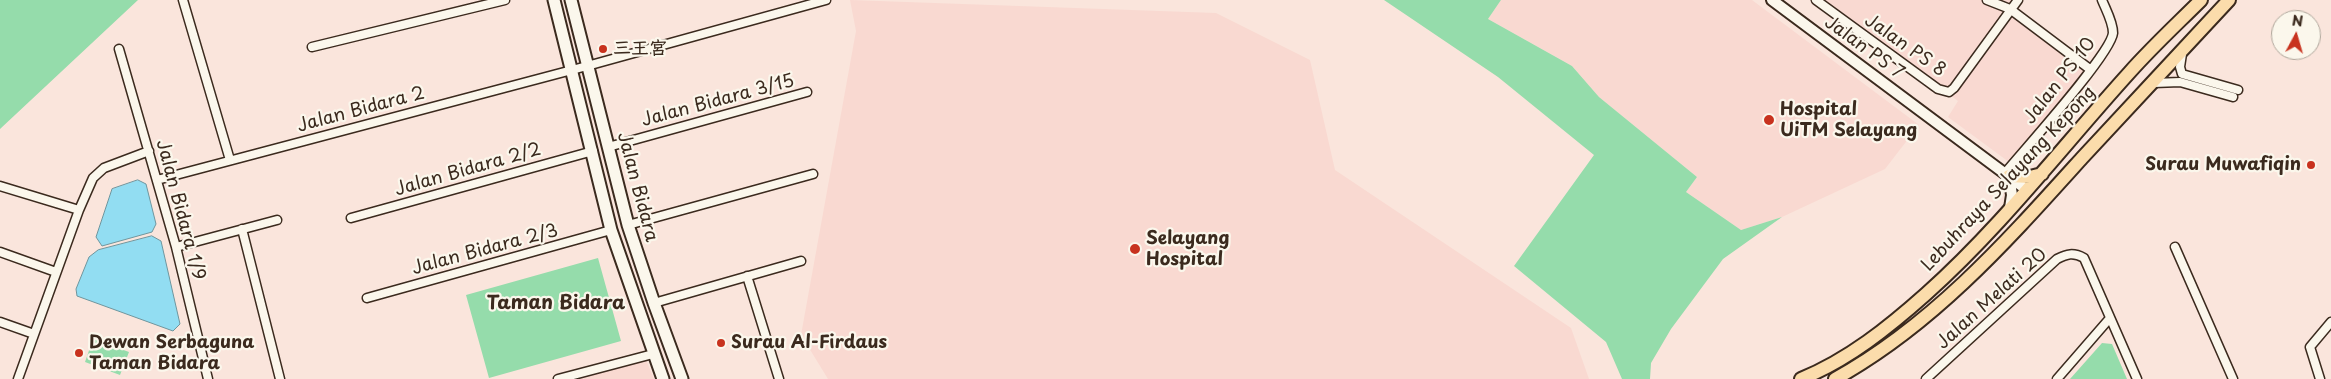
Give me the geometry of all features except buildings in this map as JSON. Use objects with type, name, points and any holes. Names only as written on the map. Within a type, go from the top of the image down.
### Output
[{"type":"main road","name":"Jalan Bidara","points":[[554,0],[593,151],[611,230],[663,379]]},
{"type":"main road","name":"Jalan Bidara","points":[[571,0],[628,225],[682,379]]},
{"type":"main road","name":"Lebuhraya Selayang Kepong","points":[[1801,379],[1822,371],[1852,352],[1903,314],[1963,260],[2042,174],[2128,74],[2201,0]]},
{"type":"main road","name":"Lebuhraya Selayang Kepong","points":[[1835,379],[1870,360],[1946,299],[2030,216],[2229,0]]},
{"type":"main road","points":[[2007,174],[2030,177],[2042,174]]},
{"type":"main road","points":[[2027,190],[2033,201],[2030,216]]},
{"type":"street","points":[[183,0],[230,160]]},
{"type":"street","points":[[312,47],[505,0]]},
{"type":"street","name":"Jalan Bidara 2","points":[[157,180],[587,66],[826,0]]},
{"type":"street","name":"Jalan PS 7","points":[[1772,0],[2027,190]]},
{"type":"street","name":"Jalan PS 8","points":[[1816,0],[1938,89],[1949,92],[1954,88],[2010,10]]},
{"type":"street","points":[[1987,0],[2010,10],[2091,70]]},
{"type":"street","points":[[2010,10],[2018,0]]},
{"type":"street","name":"Jalan PS 10","points":[[2007,174],[2091,70],[2110,42],[2113,33],[2111,22],[2102,0]]},
{"type":"street","name":"Jalan Bidara 1/9","points":[[120,49],[176,247],[208,379]]},
{"type":"street","points":[[2183,50],[2180,67],[2182,74],[2236,94]]},
{"type":"street","points":[[2154,83],[2180,82],[2219,89]]},
{"type":"street","name":"Jalan Bidara 3/15","points":[[608,147],[807,92]]},
{"type":"street","points":[[18,379],[79,210],[97,173],[104,168],[149,151]]},
{"type":"street","name":"Jalan Bidara 2/2","points":[[351,218],[593,151]]},
{"type":"street","points":[[628,225],[813,174]]},
{"type":"street","points":[[2007,174],[2012,188],[2010,208]]},
{"type":"street","points":[[0,186],[79,210]]},
{"type":"street","points":[[176,247],[277,220]]},
{"type":"street","points":[[242,229],[280,379]]},
{"type":"street","name":"Jalan Bidara 2/3","points":[[367,298],[611,230]]},
{"type":"street","points":[[2176,247],[2233,379]]},
{"type":"street","points":[[0,252],[56,272]]},
{"type":"street","name":"Jalan Melati 20","points":[[1926,379],[2057,259],[2067,254],[2077,254],[2084,258],[2110,318]]},
{"type":"street","points":[[654,303],[801,261]]},
{"type":"street","points":[[747,276],[779,379]]},
{"type":"street","points":[[2057,379],[2110,318],[2137,379]]},
{"type":"street","points":[[0,322],[34,334]]},
{"type":"street","points":[[2320,379],[2310,347],[2331,322]]},
{"type":"street","points":[[558,379],[653,354]]},
{"type":"shaded area","name":"Selayang Hospital","points":[[850,0],[1216,13],[1310,60],[1335,170],[1571,328],[1589,379],[828,379],[801,335],[856,31]]},
{"type":"shaded area","name":"Hospital UiTM Selayang","points":[[1501,0],[1752,0],[1919,125],[1885,169],[1782,217],[1741,230],[1686,192],[1697,177],[1599,97],[1572,66],[1488,19]]},
{"type":"shaded area","points":[[1822,0],[2013,0],[2005,10],[2086,70],[2009,162],[1948,117],[1958,101]]},
{"type":"shaded area","points":[[646,360],[654,379],[576,379]]},
{"type":"green space","points":[[0,0],[138,0],[0,129]]},
{"type":"green space","points":[[1384,0],[1501,0],[1488,19],[1572,66],[1599,97],[1697,177],[1686,192],[1741,230],[1782,217],[1723,259],[1671,329],[1651,363],[1650,379],[1622,379],[1606,342],[1514,266],[1594,155],[1498,77]]},
{"type":"green space","points":[[598,258],[621,341],[489,378],[466,295]]},
{"type":"green space","points":[[93,339],[129,352],[120,375],[85,362]]},
{"type":"green space","points":[[2102,343],[2112,344],[2127,379],[2070,379]]},
{"type":"water","points":[[138,180],[146,184],[156,224],[152,232],[102,246],[96,237],[112,189]]},
{"type":"water","points":[[152,236],[161,241],[180,324],[173,331],[77,296],[76,289],[89,257],[98,250]]},
{"type":"place","name":"三王宫","points":[[603,49]]},
{"type":"place","name":"Hospital UiTM Selayang","points":[[1769,120]]},
{"type":"place","name":"Surau Muwafiqin","points":[[2311,165]]},
{"type":"place","name":"Selayang Hospital","points":[[1135,249]]},
{"type":"place","name":"Surau Al-Firdaus","points":[[721,343]]},
{"type":"place","name":"Dewan Serbaguna Taman Bidara","points":[[79,353]]},
{"type":"district","name":"Taman Bidara","points":[[556,304]]}]
